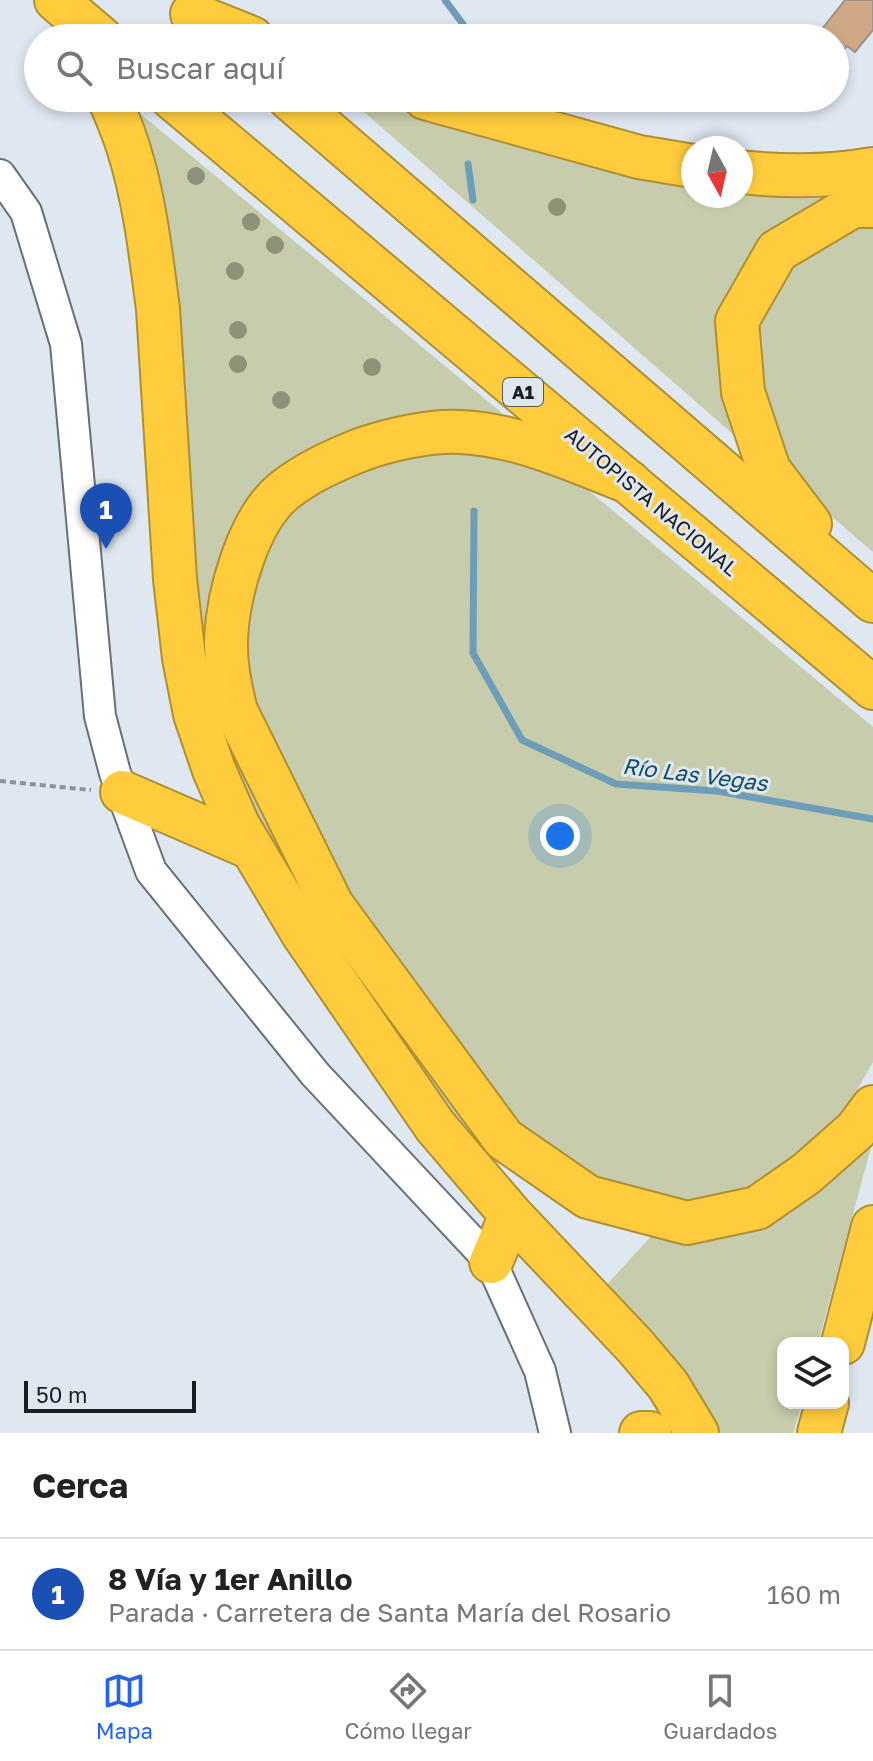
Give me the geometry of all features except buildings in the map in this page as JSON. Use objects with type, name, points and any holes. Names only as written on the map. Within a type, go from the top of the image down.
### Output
[{"type":"highway","points":[[195,17],[214,24]]},
{"type":"highway","points":[[115,112],[130,151],[152,265],[158,309],[175,579],[184,658],[195,714],[214,770],[251,848],[303,934],[435,1126],[511,1215],[635,1346],[668,1385],[697,1433]]},
{"type":"highway","name":"AUTOPISTA NACIONAL","points":[[189,112],[873,688]]},
{"type":"highway","points":[[305,112],[866,595]]},
{"type":"highway","points":[[476,112],[639,157],[681,164]]},
{"type":"highway","points":[[753,173],[800,177],[873,169]]},
{"type":"highway","points":[[866,595],[769,470],[743,392],[737,321],[777,251],[853,206],[873,206]]},
{"type":"highway","points":[[629,482],[531,444],[486,434],[457,432],[384,441],[325,464],[283,492],[256,528],[237,570],[226,638],[227,676],[236,711],[332,905],[504,1139],[588,1197],[687,1223],[757,1208],[806,1174],[856,1130],[873,1107]]},
{"type":"highway","points":[[122,792],[251,848]]},
{"type":"highway","points":[[491,1262],[511,1215]]},
{"type":"highway","points":[[845,1337],[873,1227]]},
{"type":"highway","points":[[819,1433],[825,1409]]},
{"type":"highway","points":[[641,1433],[650,1433]]},
{"type":"street","points":[[0,175],[26,212],[66,344],[100,716],[122,792],[151,871],[315,1074],[491,1262],[540,1371],[555,1433]]},
{"type":"path","points":[[0,781],[122,792]]},
{"type":"green space","points":[[127,112],[138,112],[514,423],[297,461],[211,639],[507,1187],[373,1018],[219,755]]},
{"type":"green space","points":[[364,112],[427,112],[681,174],[681,208],[753,208],[753,182],[873,189],[766,249],[742,442]]},
{"type":"green space","points":[[873,220],[873,552],[809,497],[777,457],[754,377],[758,320],[779,275],[812,244]]},
{"type":"green space","points":[[459,444],[570,475],[873,727],[873,1062],[841,1118],[791,1167],[739,1194],[690,1203],[572,1171],[512,1126],[346,889],[244,704],[245,637],[261,549],[298,496],[383,455]]},
{"type":"green space","points":[[873,1140],[820,1337],[777,1337],[777,1409],[800,1409],[793,1433],[720,1433],[698,1394],[653,1341],[601,1291],[654,1233],[749,1225],[812,1196]]},
{"type":"waterway","name":"Río Las Vegas","points":[[445,0],[463,24]]},
{"type":"waterway","name":"Río Las Vegas","points":[[468,164],[473,200]]},
{"type":"waterway","name":"Río Las Vegas","points":[[474,511],[473,653],[522,740],[616,784],[717,791],[873,819]]},
{"type":"place","name":"8 Vía y 1er Anillo","points":[[106,549]]}]
